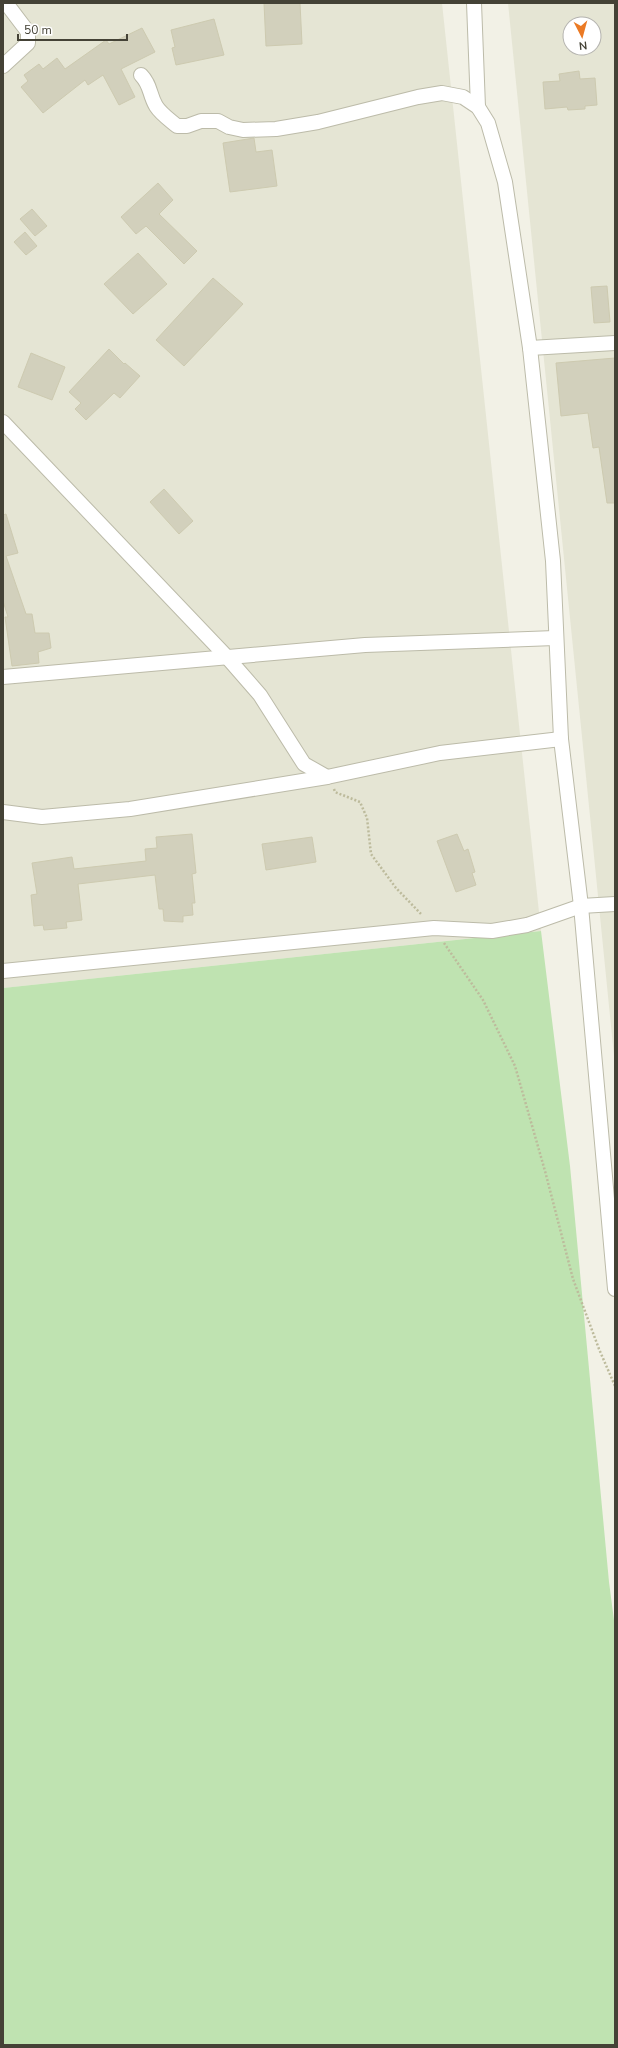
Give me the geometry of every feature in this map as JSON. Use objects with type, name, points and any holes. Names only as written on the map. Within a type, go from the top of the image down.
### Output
[{"type":"street","points":[[3,66],[28,43],[28,32],[6,3]]},
{"type":"street","points":[[474,3],[478,107]]},
{"type":"street","points":[[141,75],[148,83],[156,107],[177,126],[218,121],[229,127],[243,130],[276,129],[318,122],[418,97],[442,93],[463,97],[478,107],[488,123],[505,182],[530,348],[553,561],[555,638],[561,739],[581,906],[615,1289]]},
{"type":"street","points":[[530,348],[615,343]]},
{"type":"street","points":[[3,422],[226,656],[260,696],[304,764],[327,777]]},
{"type":"street","points":[[3,677],[226,656],[365,645],[555,638]]},
{"type":"street","points":[[3,812],[42,817],[130,809],[327,777],[440,753],[561,739]]},
{"type":"street","points":[[3,971],[434,928],[492,931],[527,925],[581,906],[615,904]]},
{"type":"path","points":[[327,777],[335,792],[360,802],[367,818],[371,854],[396,888],[434,928],[483,1000],[515,1066],[546,1171],[573,1279],[599,1349],[615,1386]]},
{"type":"shaded area","points":[[3,3],[442,3],[541,931],[3,988]]},
{"type":"shaded area","points":[[508,3],[615,3],[615,1066]]},
{"type":"green space","points":[[541,931],[570,1166],[609,1582],[615,1628],[615,2045],[3,2045],[3,988]]},
{"type":"building","points":[[264,3],[300,3],[302,44],[266,46]]},
{"type":"building","points":[[214,19],[224,55],[176,65],[172,48],[175,47],[171,30]]},
{"type":"building","points":[[142,28],[155,52],[121,69],[135,97],[119,105],[103,75],[88,85],[85,80],[43,113],[21,87],[28,81],[24,75],[39,64],[43,69],[57,58],[65,69],[106,40],[109,44]]},
{"type":"building","points":[[579,71],[580,79],[595,78],[597,105],[585,106],[585,109],[568,110],[567,107],[545,109],[543,82],[560,81],[559,74]]},
{"type":"building","points":[[254,138],[256,152],[272,150],[277,186],[230,192],[223,143]]},
{"type":"building","points":[[158,183],[173,200],[159,214],[197,251],[184,264],[146,226],[136,234],[121,217]]},
{"type":"building","points":[[32,209],[47,226],[35,236],[20,219]]},
{"type":"building","points":[[25,232],[37,246],[26,255],[14,242]]},
{"type":"building","points":[[138,253],[167,284],[133,314],[104,284]]},
{"type":"building","points":[[213,278],[243,304],[184,366],[156,340]]},
{"type":"building","points":[[607,286],[610,322],[594,323],[591,287]]},
{"type":"building","points":[[109,349],[124,364],[125,363],[140,376],[120,398],[114,393],[86,420],[75,409],[81,403],[69,392]]},
{"type":"building","points":[[31,353],[65,367],[52,400],[18,387]]},
{"type":"building","points":[[615,358],[615,503],[607,503],[599,447],[593,448],[588,413],[561,416],[556,363]]},
{"type":"building","points":[[164,489],[193,521],[179,534],[150,502]]},
{"type":"building","points":[[6,514],[18,553],[6,556],[26,614],[32,614],[35,633],[49,633],[51,648],[38,652],[39,663],[12,666],[5,617],[8,617],[3,601],[3,515]]},
{"type":"building","points":[[192,834],[196,873],[192,874],[195,903],[192,903],[193,915],[183,916],[183,922],[164,921],[163,909],[159,909],[155,875],[78,884],[82,920],[66,922],[67,928],[44,930],[43,925],[34,926],[31,895],[37,894],[32,863],[72,857],[74,869],[146,861],[145,849],[157,848],[156,837]]},
{"type":"building","points":[[457,834],[464,851],[468,849],[475,872],[472,873],[476,885],[456,892],[437,841]]},
{"type":"building","points":[[312,837],[316,862],[266,870],[262,844]]}]
